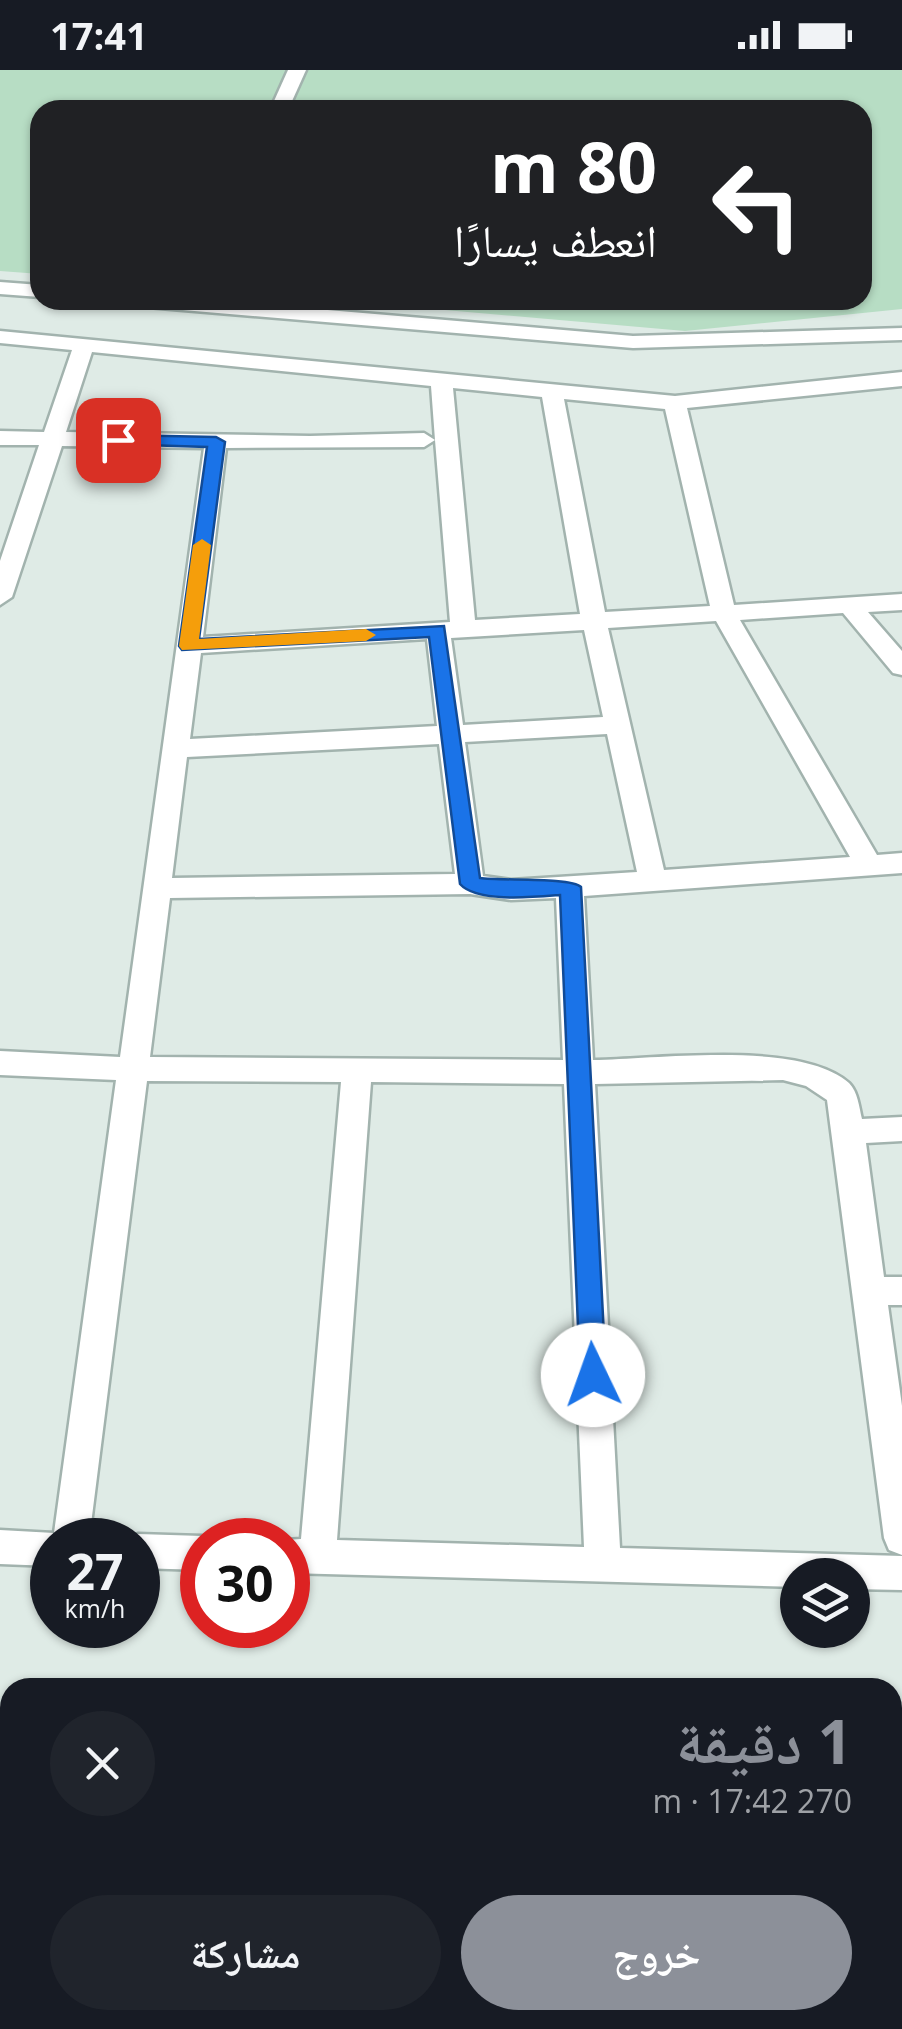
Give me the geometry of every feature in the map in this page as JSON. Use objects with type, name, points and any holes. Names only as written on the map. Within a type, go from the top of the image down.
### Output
[{"type":"street","points":[[284,100],[297,70]]},
{"type":"street","points":[[0,288],[30,291]]},
{"type":"street","points":[[281,310],[633,342],[902,334]]},
{"type":"street","points":[[0,337],[675,403],[902,379]]},
{"type":"street","points":[[0,597],[84,345]]},
{"type":"street","points":[[441,380],[451,734],[470,884]]},
{"type":"street","points":[[552,391],[594,621],[654,881]]},
{"type":"street","points":[[675,403],[724,613],[868,865]]},
{"type":"street","points":[[0,438],[424,440]]},
{"type":"street","points":[[73,1518],[216,442]]},
{"type":"street","points":[[188,646],[902,602]]},
{"type":"street","points":[[849,605],[902,667]]},
{"type":"street","points":[[175,749],[618,725]]},
{"type":"street","points":[[156,888],[470,884],[510,890],[902,863]]},
{"type":"street","points":[[570,887],[603,1565]]},
{"type":"street","points":[[0,1063],[133,1069],[356,1071],[783,1068],[814,1076],[840,1094],[886,1291],[902,1538]]},
{"type":"street","points":[[307,1518],[356,1071]]},
{"type":"street","points":[[849,1132],[902,1130]]},
{"type":"street","points":[[0,1547],[30,1548]]},
{"type":"street","points":[[310,1556],[902,1574]]},
{"type":"green space","points":[[0,70],[902,70],[902,309],[685,331],[446,310],[872,310],[872,100],[30,100],[30,273],[0,271]]},
{"type":"slow traffic","points":[[202,545],[188,646],[366,635]]},
{"type":"route","points":[[118,440],[216,442],[188,646],[438,630],[470,884],[510,890],[570,887],[593,1375]]}]
